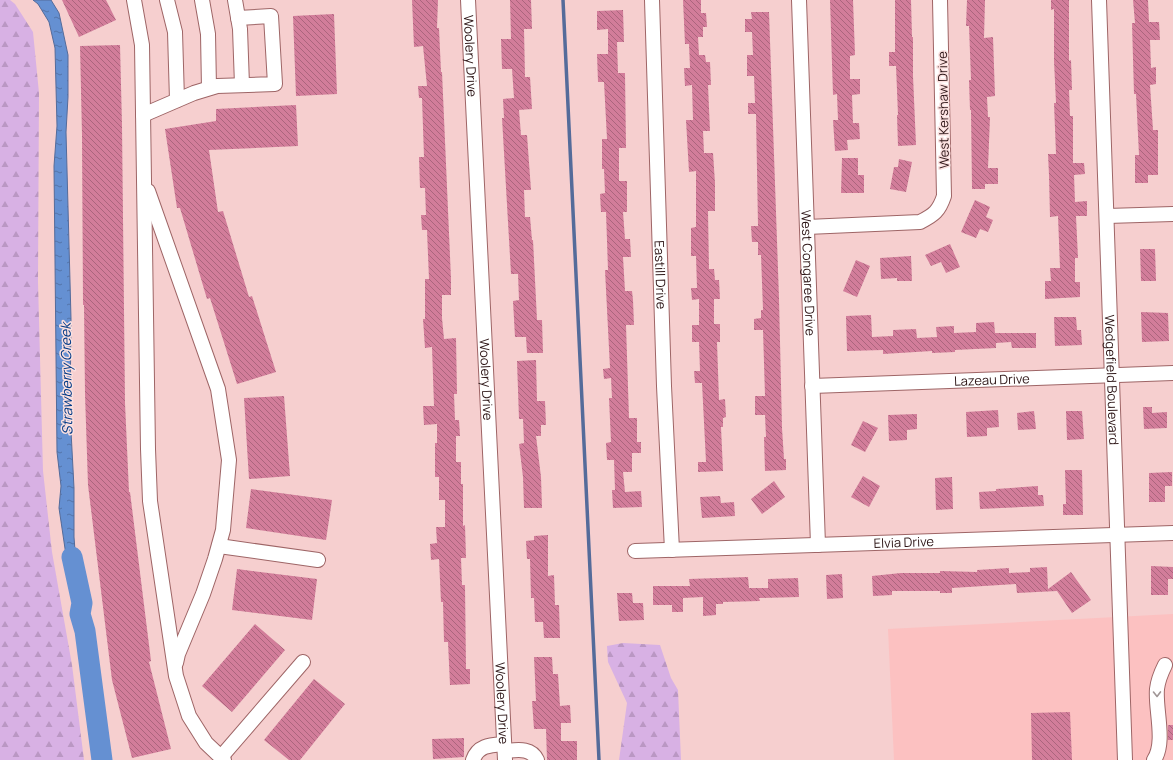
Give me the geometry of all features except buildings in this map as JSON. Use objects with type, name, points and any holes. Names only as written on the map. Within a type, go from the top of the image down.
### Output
[{"type":"street","points":[[134,0],[142,44],[150,502],[176,676],[189,716],[206,743],[222,758],[302,662]]},
{"type":"street","points":[[167,0],[175,32],[176,100]]},
{"type":"street","points":[[202,0],[208,34],[209,88]]},
{"type":"street","points":[[236,0],[240,29],[242,85]]},
{"type":"street","name":"Woolery Drive","points":[[468,0],[505,752]]},
{"type":"street","name":"Eastill Drive","points":[[652,0],[664,378],[672,550]]},
{"type":"street","name":"West Congaree Drive","points":[[799,0],[818,545]]},
{"type":"street","name":"West Kershaw Drive","points":[[807,228],[920,222],[932,216],[940,206],[944,196],[940,0]]},
{"type":"street","name":"Wedgefield Boulevard","points":[[1099,0],[1125,760]]},
{"type":"street","points":[[143,115],[176,100],[217,86],[275,84],[271,16],[238,18]]},
{"type":"street","points":[[144,180],[218,389],[229,460],[223,530],[219,546],[203,594],[178,654],[175,670]]},
{"type":"street","points":[[1107,216],[1173,214]]},
{"type":"street","name":"Lazeau Drive","points":[[812,386],[1173,374]]},
{"type":"street","name":"Elvia Drive","points":[[635,551],[1173,532]]},
{"type":"street","points":[[219,546],[318,560]]},
{"type":"street","points":[[1154,760],[1159,750],[1157,689],[1159,676],[1165,665]]},
{"type":"street","points":[[473,760],[477,753],[488,745],[505,752],[525,750],[531,752],[537,760]]},
{"type":"shaded area","points":[[1173,614],[1173,760],[894,760],[888,629]]},
{"type":"green space","points":[[0,0],[10,0],[15,4],[33,32],[39,93],[38,282],[43,471],[52,552],[72,665],[84,760],[0,760]]},
{"type":"green space","points":[[623,643],[660,645],[671,678],[678,690],[681,760],[619,760],[627,703],[608,662],[607,646]]},
{"type":"water","points":[[33,0],[51,0],[59,13],[68,55],[66,132],[71,319],[70,412],[74,488],[74,537],[76,564],[79,578],[77,585],[70,576],[59,508],[61,486],[57,452],[54,166],[57,126],[55,48],[49,22],[38,4]]},
{"type":"waterway","points":[[563,0],[599,760]]},
{"type":"waterway","name":"Strawberry Creek","points":[[72,557],[82,603],[80,614],[85,631],[102,760]]}]
